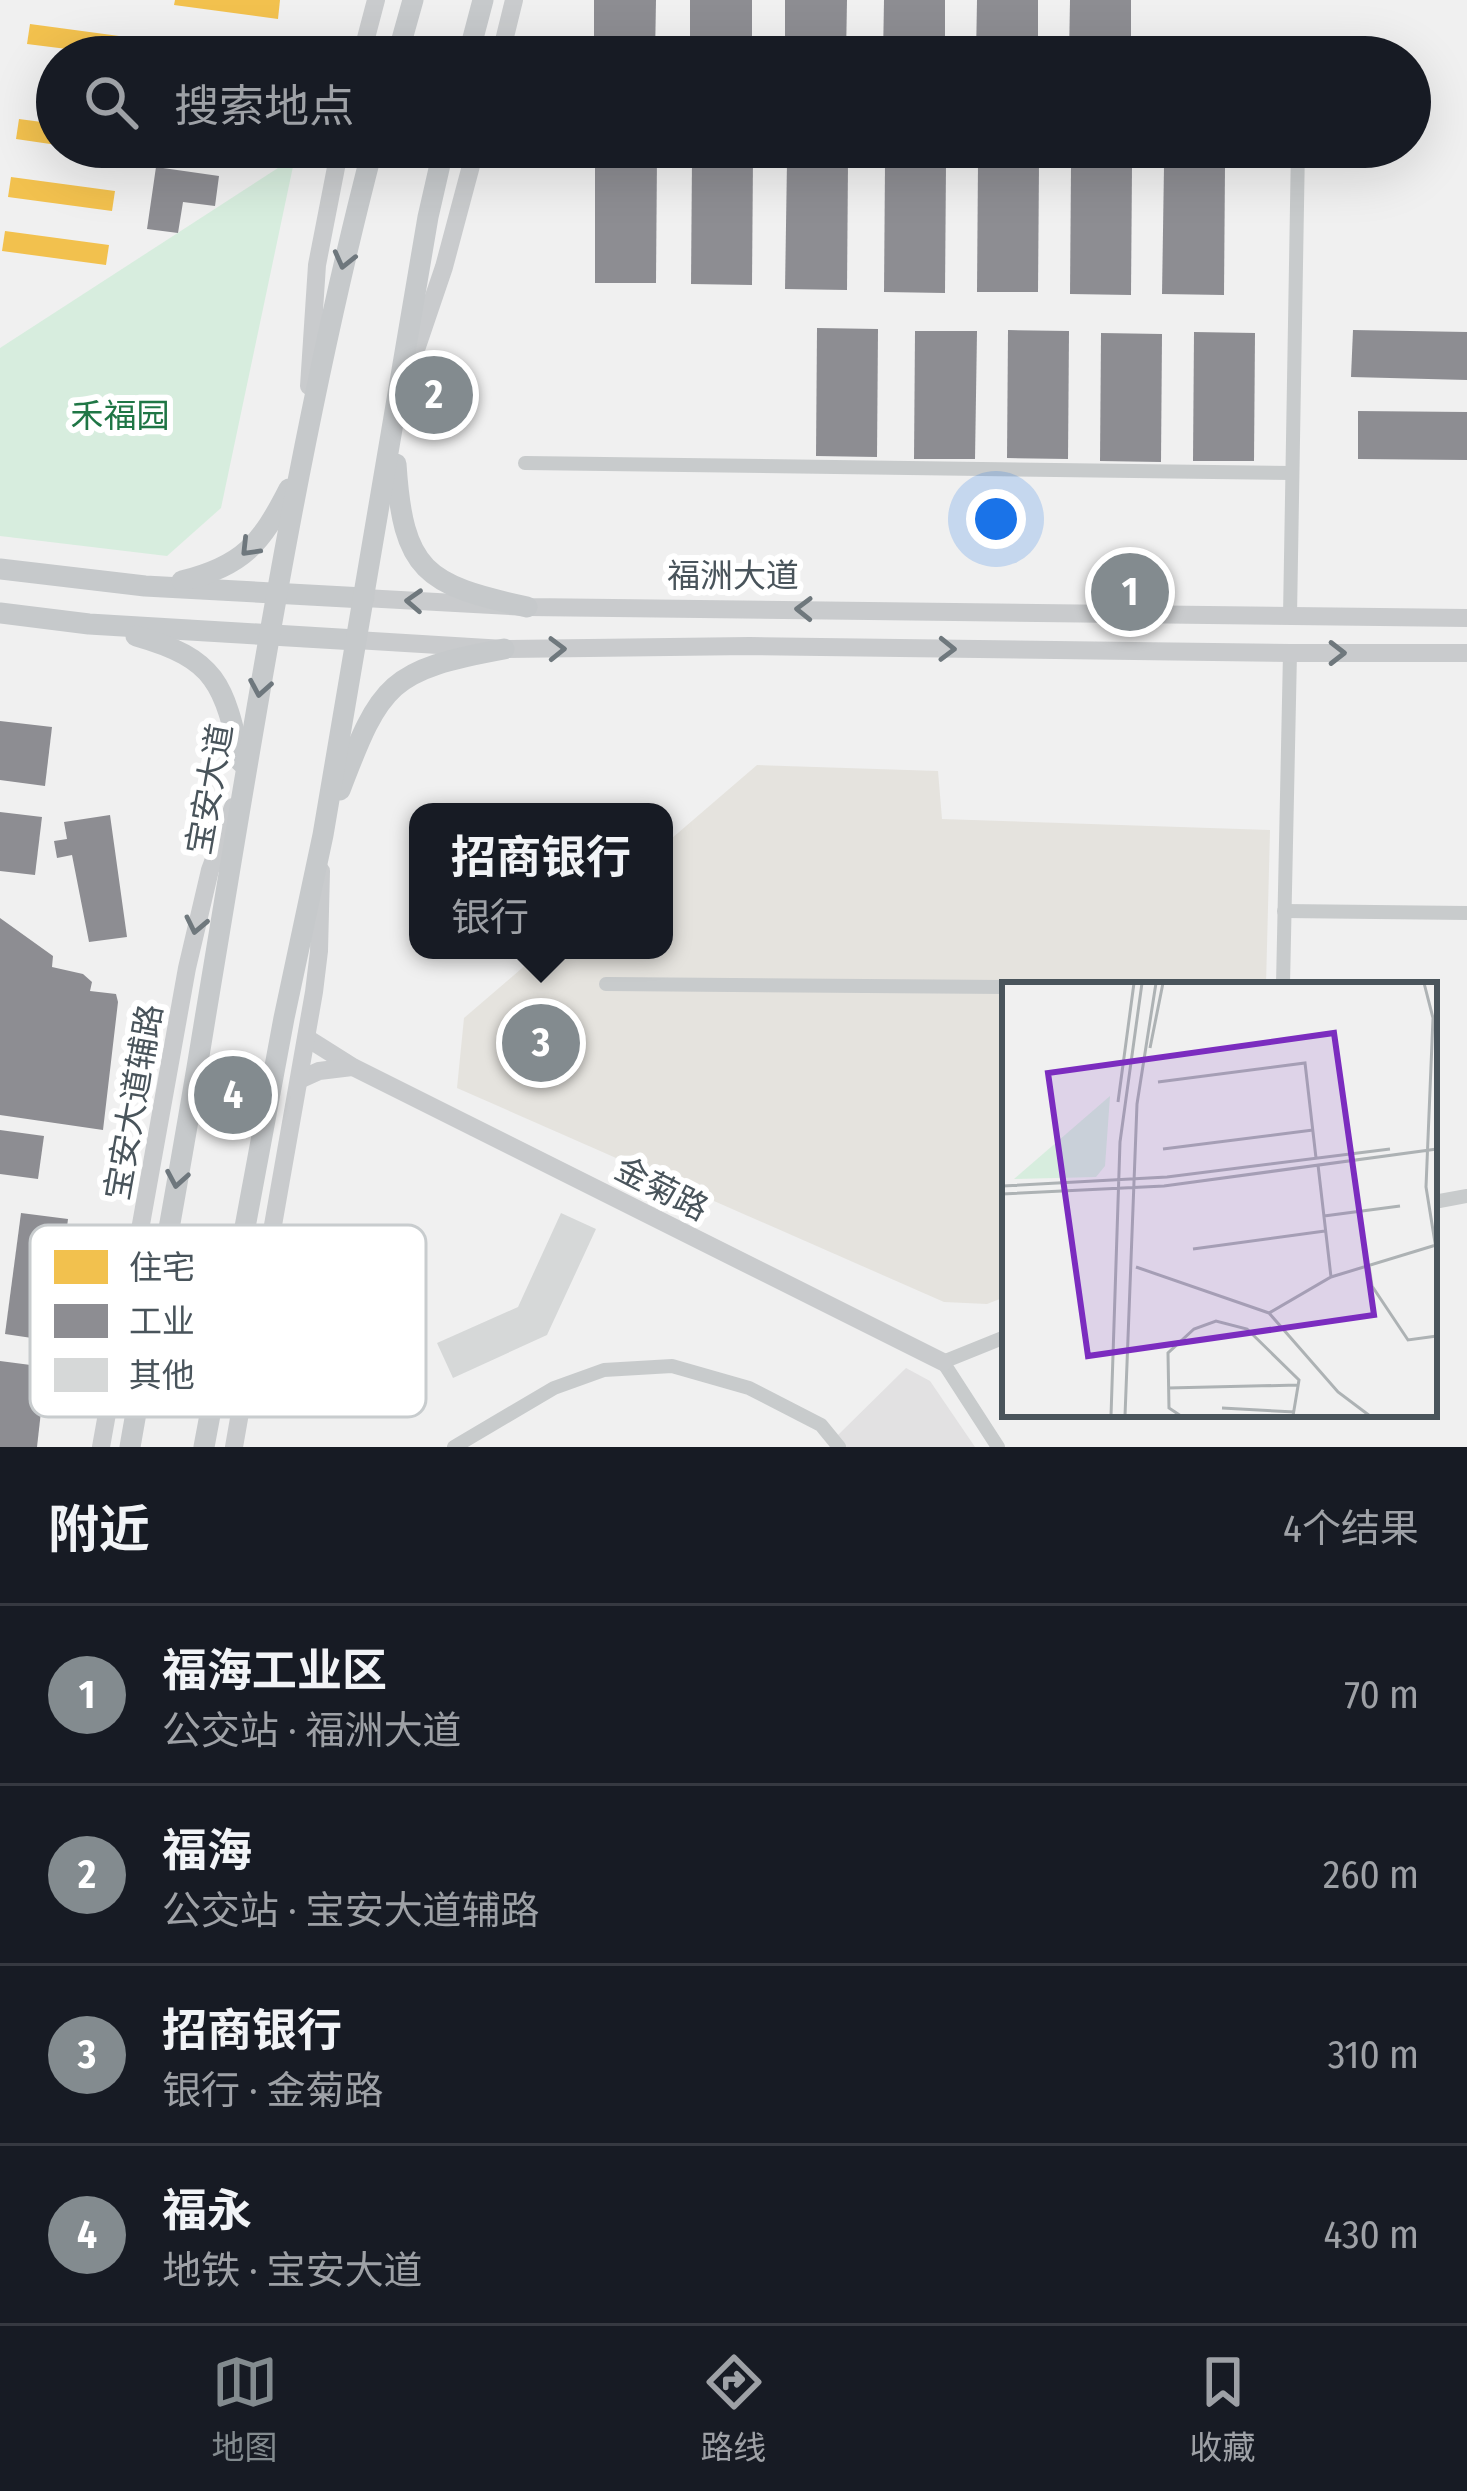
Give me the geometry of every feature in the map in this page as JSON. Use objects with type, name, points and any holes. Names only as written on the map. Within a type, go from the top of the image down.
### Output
[{"type":"main road","points":[[367,36],[376,0]]},
{"type":"main road","points":[[403,36],[413,0]]},
{"type":"main road","points":[[474,36],[483,0]]},
{"type":"main road","points":[[505,36],[514,0]]},
{"type":"main road","points":[[145,586],[203,576],[245,555],[280,508],[292,483],[304,449],[317,265],[336,168]]},
{"type":"main road","name":"宝安大道","points":[[169,1225],[304,449],[369,168]]},
{"type":"main road","points":[[245,1225],[323,835],[439,168]]},
{"type":"main road","points":[[470,168],[444,267],[397,403],[399,506],[414,553],[440,580],[527,607]]},
{"type":"main road","name":"福洲大道","points":[[0,569],[145,586],[527,607],[1467,618]]},
{"type":"main road","points":[[74,577],[79,622]]},
{"type":"main road","points":[[0,613],[504,650],[750,646],[1467,653]]},
{"type":"main road","points":[[79,622],[169,646],[205,668],[228,706],[244,773]]},
{"type":"main road","points":[[273,1225],[320,951],[323,835],[358,743],[379,703],[409,675],[431,665],[504,650]]},
{"type":"main road","name":"宝安大道辅路","points":[[141,1225],[187,968],[210,870],[244,773]]},
{"type":"main road","name":"金菊路","points":[[307,1038],[353,1067],[944,1362]]},
{"type":"main road","points":[[299,1080],[320,1071],[353,1067]]},
{"type":"main road","name":"宝安大道辅路","points":[[101,1447],[106,1417]]},
{"type":"main road","name":"宝安大道","points":[[130,1447],[135,1417]]},
{"type":"main road","points":[[204,1447],[210,1417]]},
{"type":"main road","points":[[234,1447],[239,1417]]},
{"type":"street","points":[[1290,616],[1298,168]]},
{"type":"street","points":[[525,463],[1292,472]]},
{"type":"street","points":[[1283,982],[1290,653]]},
{"type":"street","points":[[1285,910],[1467,913]]},
{"type":"street","points":[[606,984],[1002,987]]},
{"type":"street","points":[[1437,1201],[1467,1196]]},
{"type":"street","points":[[998,1447],[944,1362],[1002,1338]]},
{"type":"street","points":[[454,1447],[554,1388],[604,1370],[672,1366],[749,1388],[821,1425],[838,1447]]},
{"type":"shaded area","points":[[757,765],[938,771],[942,819],[1270,830],[1266,982],[1002,982],[1002,1298],[987,1304],[944,1302],[457,1088],[464,1018],[533,959],[673,959],[673,837]]},
{"type":"shaded area","points":[[906,1368],[930,1381],[975,1447],[844,1447],[836,1437]]},
{"type":"green space","name":"禾福园","points":[[278,168],[293,168],[221,508],[167,556],[0,536],[0,348]]},
{"type":"building: 住宅","points":[[175,0],[280,0],[278,19],[174,5]]},
{"type":"building: 住宅","points":[[30,24],[119,36],[36,36],[36,45],[27,44]]},
{"type":"building: 住宅","points":[[19,119],[36,121],[36,142],[16,139]]},
{"type":"building: 住宅","points":[[11,177],[115,191],[112,211],[8,197]]},
{"type":"building: 住宅","points":[[5,231],[109,245],[106,265],[2,251]]},
{"type":"building: 工业","points":[[594,0],[656,0],[655,36],[594,36]]},
{"type":"building: 工业","points":[[690,0],[752,0],[752,36],[690,36]]},
{"type":"building: 工业","points":[[785,0],[847,0],[846,36],[785,36]]},
{"type":"building: 工业","points":[[884,0],[945,0],[945,36],[883,36]]},
{"type":"building: 工业","points":[[977,0],[1038,0],[1038,36],[976,36]]},
{"type":"building: 工业","points":[[1070,0],[1131,0],[1131,36],[1069,36]]},
{"type":"building: 工业","points":[[156,168],[219,176],[215,206],[183,202],[178,233],[147,229]]},
{"type":"building: 工业","points":[[595,168],[657,168],[656,283],[595,283]]},
{"type":"building: 工业","points":[[692,168],[753,168],[752,285],[691,284]]},
{"type":"building: 工业","points":[[787,168],[848,168],[847,290],[785,289]]},
{"type":"building: 工业","points":[[885,168],[946,168],[945,293],[884,292]]},
{"type":"building: 工业","points":[[978,168],[1039,168],[1038,292],[977,292]]},
{"type":"building: 工业","points":[[1071,168],[1132,168],[1131,295],[1070,294]]},
{"type":"building: 工业","points":[[1164,168],[1225,168],[1224,295],[1162,294]]},
{"type":"building: 工业","points":[[817,328],[878,329],[877,457],[816,456]]},
{"type":"building: 工业","points":[[1008,330],[1069,331],[1068,459],[1007,458]]},
{"type":"building: 工业","points":[[1353,330],[1467,332],[1467,380],[1351,377]]},
{"type":"building: 工业","points":[[915,331],[977,331],[975,459],[914,459]]},
{"type":"building: 工业","points":[[1194,332],[1255,333],[1254,461],[1193,461]]},
{"type":"building: 工业","points":[[1101,333],[1162,334],[1161,462],[1100,461]]},
{"type":"building: 工业","points":[[1358,411],[1467,412],[1467,460],[1358,459]]},
{"type":"building: 工业","points":[[0,721],[52,727],[45,786],[0,780]]},
{"type":"building: 工业","points":[[0,812],[42,817],[35,875],[0,871]]},
{"type":"building: 工业","points":[[110,815],[127,937],[89,942],[72,855],[57,858],[54,841],[67,839],[64,822]]},
{"type":"building: 工业","points":[[0,918],[53,956],[52,967],[83,974],[92,982],[90,991],[116,994],[103,1130],[0,1115]]},
{"type":"building: 工业","points":[[0,1130],[44,1136],[38,1179],[0,1174]]},
{"type":"building: 工业","points":[[21,1213],[68,1219],[67,1225],[30,1225],[30,1338],[5,1334]]},
{"type":"building: 工业","points":[[0,1361],[30,1365],[30,1417],[40,1417],[37,1447],[0,1447]]},
{"type":"building: 其他","points":[[561,1213],[596,1229],[547,1335],[453,1378],[437,1343],[518,1307]]},
{"type":"place","name":"福海","points":[[434,395]]},
{"type":"place","name":"福海工业区","points":[[1130,592]]},
{"type":"place","name":"招商银行","points":[[541,1043]]},
{"type":"place","name":"福永","points":[[233,1095]]}]
